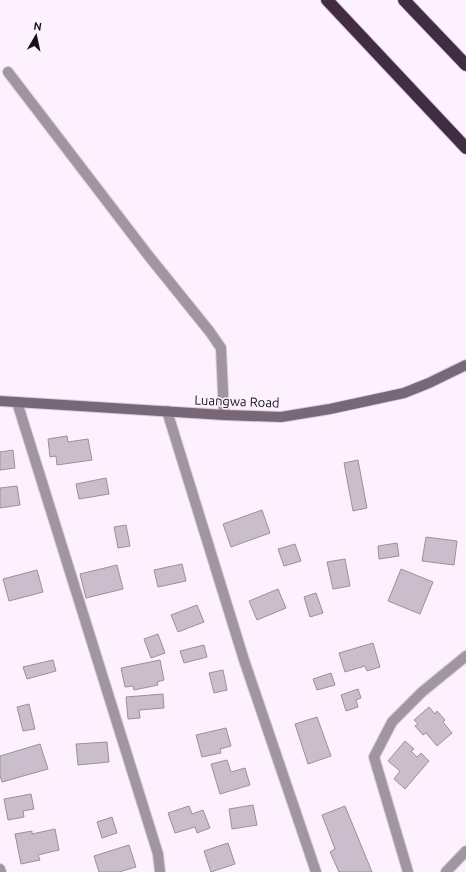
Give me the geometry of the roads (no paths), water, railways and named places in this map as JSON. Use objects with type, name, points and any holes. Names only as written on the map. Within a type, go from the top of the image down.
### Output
[{"type":"highway","points":[[327,0],[466,148]]},
{"type":"highway","points":[[404,0],[466,65]]},
{"type":"street","points":[[8,72],[221,348],[224,415]]},
{"type":"street","name":"Luangwa Road","points":[[0,401],[224,415],[281,417],[380,399],[404,393],[466,366]]},
{"type":"street","points":[[17,402],[156,846],[160,872]]},
{"type":"street","points":[[167,411],[244,660],[316,872]]},
{"type":"street","points":[[408,872],[374,757],[392,722],[422,692],[466,656]]},
{"type":"street","points":[[446,872],[466,851]]},
{"type":"street","points":[[0,868],[1,872]]}]
